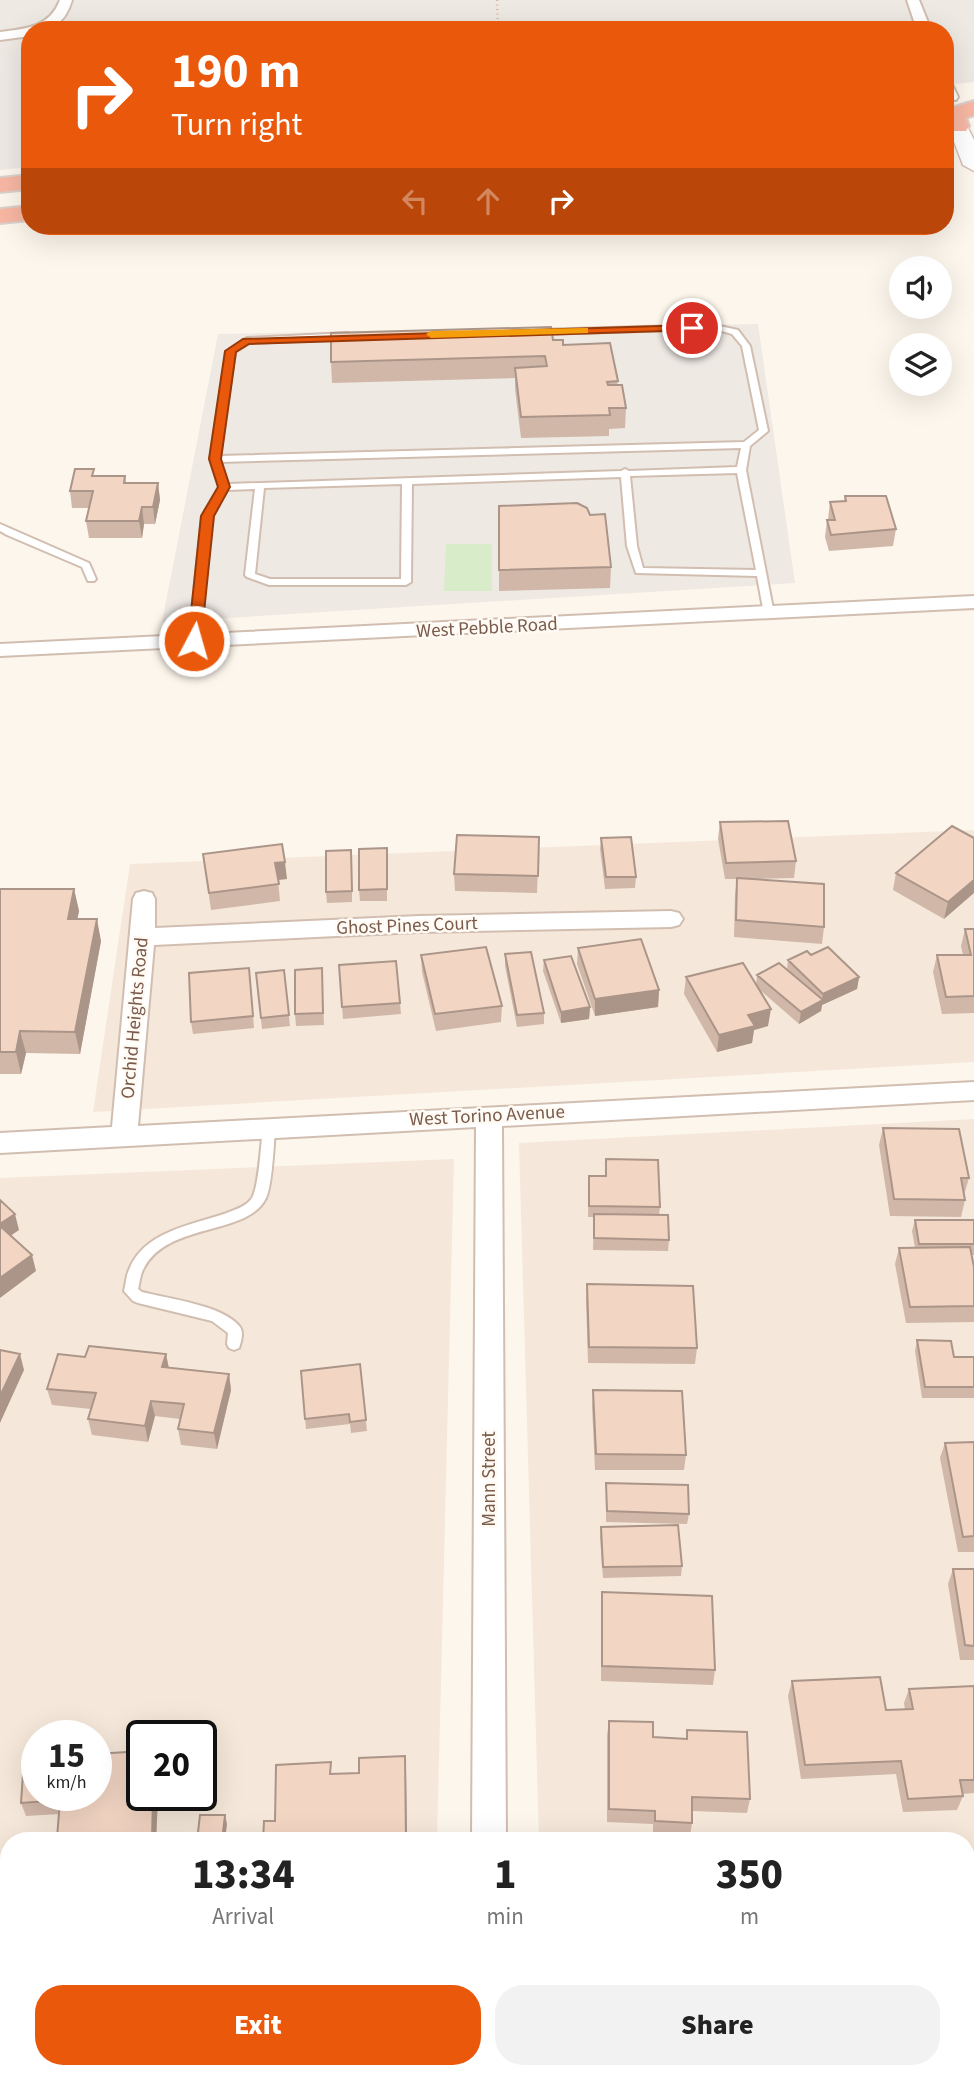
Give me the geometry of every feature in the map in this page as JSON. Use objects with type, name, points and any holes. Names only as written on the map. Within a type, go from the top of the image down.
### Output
[{"type":"highway","points":[[954,95],[974,95]]},
{"type":"highway","points":[[954,115],[974,108]]},
{"type":"highway","points":[[0,185],[21,183]]},
{"type":"highway","points":[[0,216],[21,214]]},
{"type":"street","points":[[53,21],[60,17],[66,0]]},
{"type":"street","points":[[913,0],[921,21]]},
{"type":"street","points":[[0,36],[21,33]]},
{"type":"street","points":[[959,126],[974,165]]},
{"type":"street","name":"West Pebble Road","points":[[0,650],[974,602]]},
{"type":"street","name":"Orchid Heights Road","points":[[124,1136],[143,937],[144,899]]},
{"type":"street","name":"Ghost Pines Court","points":[[143,937],[419,925],[671,919]]},
{"type":"street","name":"West Torino Avenue","points":[[0,1143],[974,1091]]},
{"type":"street","name":"Mann Street","points":[[489,1116],[489,1832]]},
{"type":"lane","points":[[215,459],[746,445],[764,431],[746,346],[735,332],[715,327],[522,332]]},
{"type":"lane","points":[[194,641],[208,516],[224,487],[215,459],[231,351],[247,341],[357,336]]},
{"type":"lane","points":[[746,445],[741,470],[769,614]]},
{"type":"lane","points":[[224,487],[741,470]]},
{"type":"lane","points":[[625,472],[632,546],[639,571],[761,573]]},
{"type":"lane","points":[[260,486],[250,575],[268,582],[406,582],[407,481]]},
{"type":"lane","points":[[0,527],[25,541],[59,550],[86,565],[90,579]]},
{"type":"lane","points":[[234,1344],[235,1331],[227,1322],[138,1297],[131,1291],[132,1278],[148,1249],[168,1237],[253,1207],[261,1195],[269,1128]]},
{"type":"path","points":[[497,0],[498,21]]},
{"type":"shaded area","points":[[0,0],[974,0],[974,82],[954,84],[954,21],[21,21],[21,168],[0,170]]},
{"type":"shaded area","points":[[758,324],[795,583],[162,622],[218,334]]},
{"type":"shaded area","points":[[974,830],[974,1062],[93,1112],[130,864]]},
{"type":"shaded area","points":[[974,1119],[974,1832],[539,1832],[519,1143]]},
{"type":"shaded area","points":[[454,1159],[437,1832],[0,1832],[0,1178]]},
{"type":"green space","points":[[446,544],[492,544],[492,591],[444,591]]},
{"type":"building","points":[[551,327],[553,340],[563,340],[563,345],[610,343],[618,381],[607,382],[608,385],[622,385],[626,408],[609,408],[610,415],[521,417],[515,368],[547,366],[545,356],[331,362],[331,333]]},
{"type":"building","points":[[75,469],[94,469],[92,476],[125,476],[124,483],[158,483],[153,507],[142,507],[139,521],[86,521],[93,491],[70,491]]},
{"type":"building","points":[[845,496],[886,496],[896,529],[831,535],[827,520],[835,520],[830,502],[846,501]]},
{"type":"building","points":[[577,503],[587,508],[590,515],[605,514],[611,567],[499,570],[499,506]]},
{"type":"building","points":[[788,821],[796,861],[726,863],[720,822]]},
{"type":"building","points":[[952,826],[974,838],[974,880],[948,902],[896,873]]},
{"type":"building","points":[[457,835],[539,837],[538,876],[454,874]]},
{"type":"building","points":[[631,837],[636,877],[606,877],[601,838]]},
{"type":"building","points":[[282,844],[285,862],[275,863],[279,884],[209,893],[203,854]]},
{"type":"building","points":[[387,848],[387,889],[359,890],[359,849]]},
{"type":"building","points":[[351,850],[352,891],[326,892],[326,851]]},
{"type":"building","points":[[737,878],[824,884],[824,927],[736,920]]},
{"type":"building","points":[[0,889],[74,889],[68,919],[97,919],[75,1032],[20,1031],[16,1052],[0,1052]]},
{"type":"building","points":[[965,929],[974,929],[974,996],[946,997],[937,955],[971,955]]},
{"type":"building","points":[[641,939],[659,990],[595,999],[578,948]]},
{"type":"building","points":[[486,947],[502,1006],[435,1014],[421,955]]},
{"type":"building","points":[[828,947],[859,977],[823,994],[788,960],[807,951],[811,955]]},
{"type":"building","points":[[531,952],[544,1013],[517,1015],[505,954]]},
{"type":"building","points":[[571,956],[590,1007],[561,1012],[544,960]]},
{"type":"building","points":[[396,961],[400,1003],[342,1007],[339,965]]},
{"type":"building","points":[[743,963],[771,1009],[748,1015],[755,1026],[719,1035],[686,977]]},
{"type":"building","points":[[779,963],[823,1000],[801,1012],[757,975]]},
{"type":"building","points":[[249,968],[253,1016],[191,1022],[189,973]]},
{"type":"building","points":[[322,968],[323,1013],[295,1014],[295,970]]},
{"type":"building","points":[[284,970],[289,1015],[261,1018],[256,973]]},
{"type":"building","points":[[883,1128],[959,1129],[969,1178],[961,1178],[965,1200],[894,1199]]},
{"type":"building","points":[[606,1159],[658,1160],[660,1207],[589,1206],[589,1176],[606,1176]]},
{"type":"building","points":[[0,1200],[15,1214],[0,1224]]},
{"type":"building","points":[[594,1214],[668,1215],[669,1240],[594,1238]]},
{"type":"building","points":[[915,1220],[974,1220],[974,1244],[919,1244]]},
{"type":"building","points":[[0,1226],[32,1255],[0,1278]]},
{"type":"building","points":[[970,1247],[974,1267],[974,1306],[910,1307],[899,1248]]},
{"type":"building","points":[[587,1284],[693,1286],[697,1348],[589,1347]]},
{"type":"building","points":[[917,1340],[951,1341],[954,1357],[974,1357],[974,1387],[925,1387]]},
{"type":"building","points":[[89,1346],[166,1354],[162,1367],[229,1374],[214,1433],[178,1429],[184,1404],[151,1401],[145,1426],[88,1419],[96,1393],[47,1389],[58,1354],[85,1357]]},
{"type":"building","points":[[0,1350],[20,1354],[0,1396]]},
{"type":"building","points":[[360,1364],[366,1420],[350,1422],[349,1414],[305,1419],[301,1371]]},
{"type":"building","points":[[593,1390],[682,1391],[686,1455],[596,1454]]},
{"type":"building","points":[[974,1442],[974,1536],[963,1537],[945,1443]]},
{"type":"building","points":[[606,1483],[688,1485],[689,1514],[607,1511]]},
{"type":"building","points":[[678,1525],[682,1566],[603,1567],[601,1527]]},
{"type":"building","points":[[953,1569],[974,1569],[974,1646],[965,1645]]},
{"type":"building","points":[[602,1592],[712,1596],[715,1670],[602,1666]]},
{"type":"building","points":[[880,1677],[886,1710],[913,1709],[909,1689],[974,1686],[974,1780],[960,1780],[963,1796],[908,1799],[901,1761],[805,1765],[792,1681]]},
{"type":"building","points":[[609,1721],[653,1722],[653,1737],[687,1739],[687,1730],[747,1732],[750,1799],[692,1797],[692,1823],[655,1821],[655,1811],[609,1809]]},
{"type":"building","points":[[126,1752],[126,1811],[153,1811],[152,1832],[57,1832],[59,1811],[112,1811],[112,1753]]},
{"type":"building","points":[[405,1756],[406,1832],[263,1832],[264,1821],[275,1821],[276,1765],[331,1762],[330,1774],[359,1773],[359,1758]]},
{"type":"building","points":[[200,1815],[225,1815],[223,1832],[198,1832]]},
{"type":"slow traffic","points":[[431,334],[584,331]]},
{"type":"route","points":[[194,641],[208,516],[224,487],[215,459],[231,351],[247,341],[274,338],[692,328]]}]
